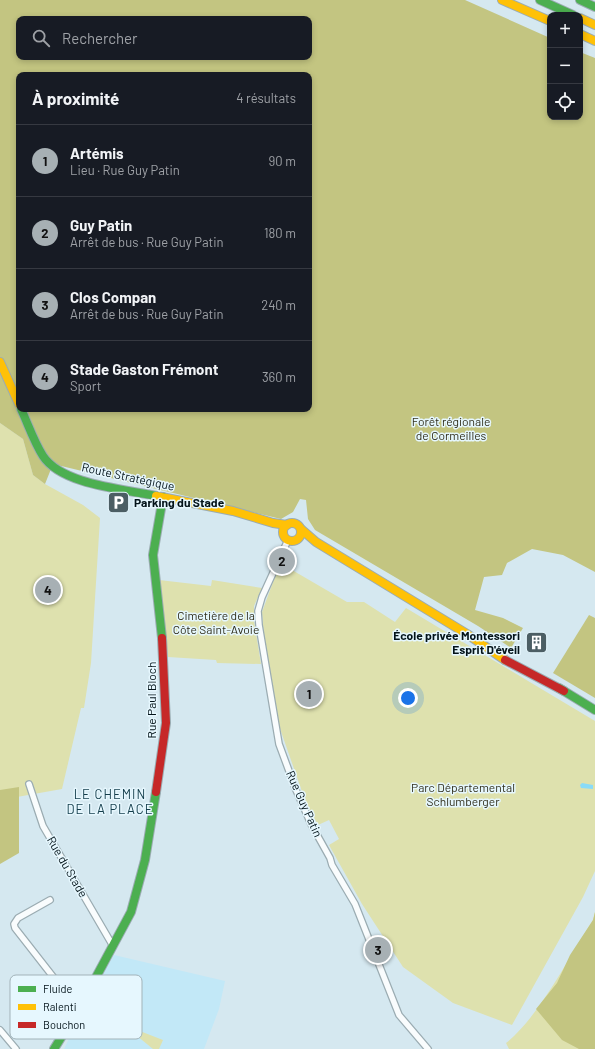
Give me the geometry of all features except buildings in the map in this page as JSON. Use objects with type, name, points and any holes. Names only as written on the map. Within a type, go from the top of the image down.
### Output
[{"type":"main road","points":[[502,0],[547,20]]},
{"type":"main road","points":[[540,0],[566,12]]},
{"type":"main road","points":[[580,0],[595,7]]},
{"type":"main road","points":[[583,19],[595,25]]},
{"type":"main road","points":[[583,35],[595,41]]},
{"type":"main road","points":[[0,362],[16,397]]},
{"type":"main road","name":"Route Stratégique","points":[[22,412],[43,456],[58,471],[87,481],[233,511],[264,521],[287,524],[295,523],[316,542],[467,634],[485,648],[530,674],[564,691],[595,710]]},
{"type":"main road","name":"Rue Paul Bloch","points":[[97,975],[135,902],[145,860],[162,758],[166,722],[165,686],[153,555],[163,497]]},
{"type":"main road","name":"Route Stratégique","points":[[264,521],[289,537],[316,542]]},
{"type":"main road","points":[[287,524],[289,537],[301,534],[301,529]]},
{"type":"main road","name":"Rue Paul Bloch","points":[[54,1049],[60,1039]]},
{"type":"street","name":"Rue Guy Patin","points":[[289,537],[264,593],[258,616],[279,744],[296,790],[311,824],[356,904],[399,1015],[428,1049]]},
{"type":"street","name":"Rue du Stade","points":[[29,784],[43,826],[113,946]]},
{"type":"street","points":[[50,900],[18,918],[14,924],[15,928],[52,975]]},
{"type":"street","points":[[0,1030],[16,1049]]},
{"type":"shaded area","points":[[114,955],[225,981],[219,1009],[204,1049],[64,1049],[69,1039],[142,1039],[142,975],[102,975]]},
{"type":"green space","name":"Forêt régionale de Cormeilles","points":[[0,0],[465,0],[547,37],[547,120],[583,120],[583,53],[595,58],[595,572],[563,555],[532,549],[507,563],[502,575],[484,577],[475,610],[503,618],[523,628],[511,648],[478,626],[315,530],[308,519],[306,500],[300,499],[293,512],[281,519],[53,464],[45,484],[33,475],[23,439],[0,423]]},
{"type":"green space","points":[[0,423],[23,439],[33,475],[45,484],[83,505],[100,518],[91,663],[84,708],[81,708],[62,789],[0,800]]},
{"type":"green space","name":"Parc Départemental Schlumberger","points":[[280,563],[347,602],[364,602],[395,622],[406,608],[595,721],[595,871],[583,897],[512,1025],[453,1003],[403,967],[362,904],[329,845],[339,839],[329,820],[318,825],[307,806],[277,720],[265,649],[262,612]]},
{"type":"green space","name":"Cimetière de la Côte Saint-Avoie","points":[[159,580],[211,586],[212,580],[262,588],[254,606],[254,621],[261,664],[217,663],[216,660],[168,657]]},
{"type":"green space","points":[[589,615],[595,618],[595,698],[553,673]]},
{"type":"green space","points":[[19,787],[19,853],[0,864],[0,790]]},
{"type":"green space","points":[[595,912],[595,1049],[509,1049],[506,1043],[530,1018],[553,986],[593,920]]},
{"type":"green space","points":[[595,912],[595,1049],[579,1049],[562,1040],[536,1009],[557,983],[570,955],[593,920]]},
{"type":"green space","points":[[142,1032],[163,1040],[159,1049],[153,1049],[141,1039],[142,1039]]},
{"type":"water","points":[[582,783],[593,785],[593,789],[581,788],[580,785]]},
{"type":"traffic: fast","points":[[540,0],[566,12]]},
{"type":"traffic: fast","points":[[580,0],[595,7]]},
{"type":"traffic: fast","points":[[22,412],[43,456],[52,466],[64,474],[79,480],[111,488],[156,496]]},
{"type":"traffic: fast","points":[[162,638],[153,555],[163,497]]},
{"type":"traffic: fast","points":[[559,688],[595,710]]},
{"type":"traffic: fast","points":[[97,975],[131,912],[145,860],[156,792]]},
{"type":"traffic: fast","points":[[54,1049],[60,1039]]},
{"type":"traffic: slow","points":[[502,0],[547,20]]},
{"type":"traffic: slow","points":[[583,19],[595,25]]},
{"type":"traffic: slow","points":[[583,35],[595,41]]},
{"type":"traffic: slow","points":[[0,362],[16,397]]},
{"type":"traffic: slow","points":[[156,496],[233,511],[273,523],[287,525]]},
{"type":"traffic: slow","points":[[292,523],[298,526],[301,532],[298,538],[292,541],[286,538],[283,532],[286,526],[292,523]]},
{"type":"traffic: slow","points":[[301,529],[316,542],[467,634],[505,660]]},
{"type":"traffic: jam","points":[[156,792],[166,723],[162,638]]},
{"type":"traffic: jam","points":[[505,660],[564,691]]},
{"type":"place","name":"Parking du Stade","points":[[118,503]]},
{"type":"place","name":"Guy Patin","points":[[282,561]]},
{"type":"place","name":"Stade Gaston Frémont","points":[[48,590]]},
{"type":"place","name":"École privée Montessori Esprit D'éveil","points":[[536,643]]},
{"type":"place","name":"Artémis","points":[[309,694]]},
{"type":"place","name":"Clos Compan","points":[[378,950]]},
{"type":"district","name":"LE CHEMIN DE LA PLACE","points":[[110,802]]}]
